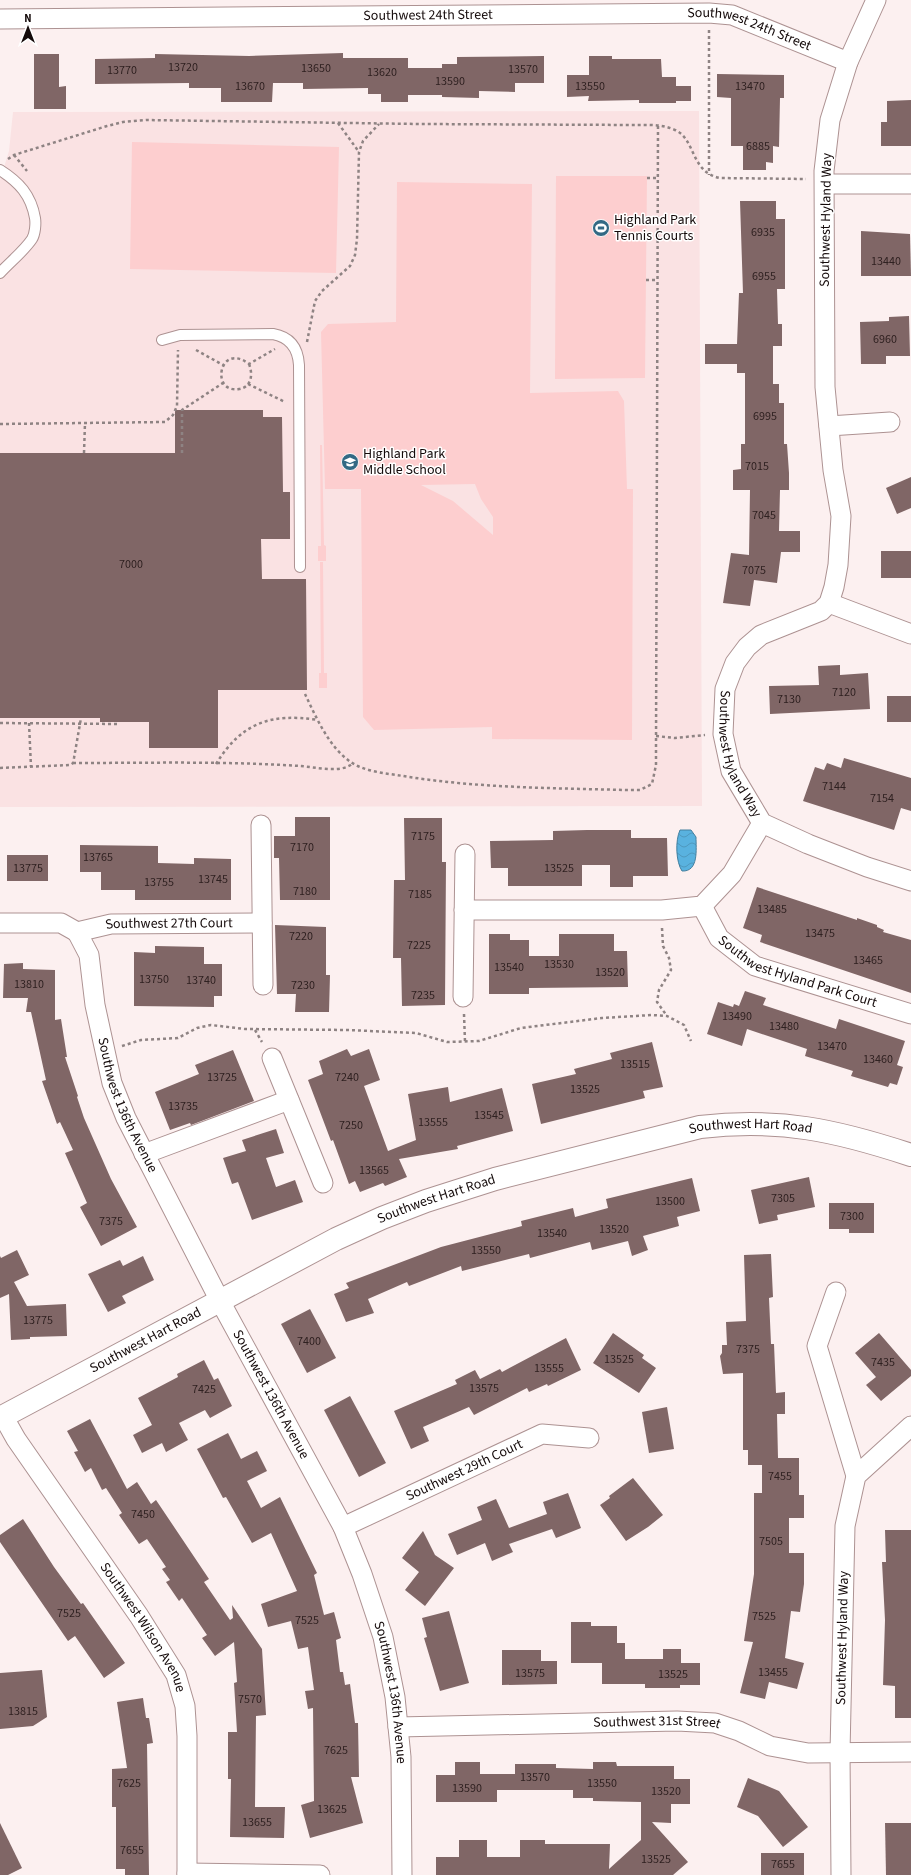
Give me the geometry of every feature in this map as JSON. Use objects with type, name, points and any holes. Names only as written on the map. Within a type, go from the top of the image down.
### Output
[{"type":"street","name":"Southwest Hyland Way","points":[[876,0],[848,62],[830,120],[824,171],[825,387],[833,470],[841,516],[838,565],[829,602],[822,611],[761,635],[747,647],[735,663],[729,675],[724,705],[723,734],[731,771],[762,823],[867,867],[911,881]]},
{"type":"street","name":"Southwest 24th Street","points":[[0,19],[569,8],[709,13],[732,15],[848,62]]},
{"type":"street","points":[[825,184],[911,184]]},
{"type":"street","points":[[829,426],[890,422]]},
{"type":"street","points":[[829,602],[911,634]]},
{"type":"street","points":[[464,910],[662,910],[702,906],[732,874],[762,823]]},
{"type":"street","points":[[261,825],[263,985]]},
{"type":"street","points":[[463,997],[465,854]]},
{"type":"street","name":"Southwest Hyland Park Court","points":[[702,906],[719,938],[755,966],[911,1014]]},
{"type":"street","points":[[0,923],[61,923],[77,932]]},
{"type":"street","name":"Southwest 27th Court","points":[[77,932],[111,924],[262,923]]},
{"type":"street","name":"Southwest 136th Avenue","points":[[77,932],[89,955],[95,1006],[112,1083],[126,1118],[220,1301],[343,1527],[362,1574],[383,1637],[392,1678],[401,1757],[402,1875]]},
{"type":"street","points":[[272,1058],[323,1183]]},
{"type":"street","points":[[144,1154],[289,1100]]},
{"type":"street","name":"Southwest Hart Road","points":[[1,1415],[336,1239],[426,1200],[548,1165],[700,1127],[727,1124],[765,1124],[804,1127],[867,1141],[911,1155]]},
{"type":"street","points":[[836,1292],[817,1346],[856,1476],[911,1426]]},
{"type":"street","name":"Southwest Wilson Avenue","points":[[1,1415],[16,1439],[139,1616],[176,1675],[185,1706],[187,1736],[187,1874]]},
{"type":"street","name":"Southwest 29th Court","points":[[343,1527],[542,1434],[589,1438]]},
{"type":"street","name":"Southwest Hyland Way","points":[[841,1875],[840,1752],[845,1526],[856,1476]]},
{"type":"street","name":"Southwest 31st Street","points":[[398,1727],[677,1721],[715,1724],[739,1732],[770,1746],[808,1753],[911,1752]]},
{"type":"street","points":[[187,1874],[320,1875]]},
{"type":"lane","points":[[0,273],[33,238],[36,223],[28,194],[2,166]]},
{"type":"lane","points":[[162,340],[180,335],[273,334],[280,335],[293,345],[299,356],[300,567]]},
{"type":"path","points":[[709,34],[709,176]]},
{"type":"path","points":[[2,166],[14,155],[123,122],[146,120],[658,125],[677,130],[703,171],[709,176],[720,178],[806,179]]},
{"type":"path","points":[[338,122],[359,152]]},
{"type":"path","points":[[249,364],[293,345],[308,342],[311,317],[315,301],[322,291],[350,266],[355,255],[357,239],[359,152],[363,141],[380,123]]},
{"type":"path","points":[[305,694],[318,720],[336,748],[361,768],[388,774],[444,782],[495,786],[640,790],[652,784],[656,765],[658,125]]},
{"type":"path","points":[[647,178],[659,178]]},
{"type":"path","points":[[646,280],[658,280]]},
{"type":"path","points":[[0,424],[165,422],[173,415],[176,408],[178,353],[183,348]]},
{"type":"path","points":[[192,348],[223,365]]},
{"type":"path","points":[[236,358],[249,364],[252,371],[252,378],[248,384],[235,390],[229,388],[223,383],[221,371],[223,365],[229,360],[236,358]]},
{"type":"path","points":[[182,410],[223,383]]},
{"type":"path","points":[[248,384],[299,409]]},
{"type":"path","points":[[176,408],[182,410]]},
{"type":"path","points":[[182,410],[182,453]]},
{"type":"path","points":[[84,453],[85,423]]},
{"type":"path","points":[[216,764],[224,751],[246,729],[254,725],[291,717],[318,720]]},
{"type":"path","points":[[73,763],[81,718]]},
{"type":"path","points":[[0,723],[80,722],[117,724]]},
{"type":"path","points":[[29,723],[31,767]]},
{"type":"path","points":[[656,736],[675,738],[691,736]]},
{"type":"path","points":[[0,768],[70,765],[73,763],[275,764],[333,769],[345,768],[353,763]]},
{"type":"path","points":[[662,910],[663,946],[669,958],[672,970],[657,996],[661,1010],[667,1016],[684,1025],[691,1041]]},
{"type":"path","points":[[463,997],[465,1042]]},
{"type":"path","points":[[105,1051],[141,1040],[178,1038],[197,1028],[211,1026],[245,1030],[347,1030],[416,1033],[447,1042],[479,1042],[521,1028],[602,1018],[652,1015],[667,1016]]},
{"type":"shaded area","name":"Highland Park Middle School","points":[[699,111],[702,806],[0,807],[0,180],[9,151],[13,112]]},
{"type":"shaded area","points":[[132,142],[339,147],[336,273],[130,269]]},
{"type":"shaded area","name":"Highland Park Tennis Courts","points":[[556,176],[647,176],[645,378],[555,379]]},
{"type":"shaded area","points":[[397,182],[532,184],[530,393],[618,391],[624,401],[627,489],[633,489],[632,740],[492,739],[492,727],[374,730],[363,717],[361,489],[325,489],[321,332],[328,324],[396,322]],"holes":[[[475,484],[481,499],[493,517],[493,535],[453,501],[421,485]]]},
{"type":"shaded area","points":[[320,445],[322,445],[324,545],[326,546],[326,561],[318,561],[318,546],[321,546]]},
{"type":"shaded area","points":[[320,562],[323,562],[324,673],[327,673],[327,688],[319,688],[319,673],[321,673]]},
{"type":"water","points":[[680,830],[691,830],[696,837],[694,864],[691,868],[682,871],[678,862],[677,851],[677,840]]},
{"type":"building","points":[[343,53],[343,58],[408,58],[408,68],[442,68],[442,64],[457,64],[457,57],[544,56],[544,83],[515,83],[515,92],[479,91],[479,98],[442,97],[442,95],[408,95],[408,102],[381,102],[381,94],[368,94],[368,88],[303,89],[303,83],[273,83],[272,102],[221,102],[221,88],[189,88],[189,83],[95,84],[95,59],[155,58],[155,54],[249,56]]},
{"type":"building","points":[[34,54],[59,54],[59,87],[66,86],[66,109],[34,109]]},
{"type":"building","points":[[589,56],[612,56],[612,59],[661,59],[662,77],[676,77],[676,86],[691,86],[691,101],[676,101],[676,103],[639,103],[639,100],[588,101],[589,96],[567,97],[567,75],[589,75]]},
{"type":"building","points":[[717,74],[784,75],[784,98],[780,98],[779,147],[773,146],[773,163],[766,162],[766,170],[743,170],[743,146],[731,146],[731,98],[717,97]]},
{"type":"building","points":[[911,100],[911,146],[881,146],[881,122],[887,122],[887,101]]},
{"type":"building","points":[[740,201],[776,201],[776,219],[785,219],[785,289],[777,289],[778,324],[782,324],[782,346],[773,346],[773,384],[779,384],[779,403],[784,403],[784,444],[787,444],[789,473],[789,490],[780,490],[779,531],[800,531],[800,552],[781,552],[777,583],[754,580],[750,606],[723,603],[731,553],[749,555],[750,490],[733,490],[733,470],[741,469],[741,444],[745,444],[745,373],[737,373],[737,364],[705,364],[705,344],[737,344],[739,293],[743,293]]},
{"type":"building","points":[[861,231],[910,234],[911,276],[861,276]]},
{"type":"building","points":[[909,316],[910,356],[886,356],[886,364],[861,364],[860,322],[889,321],[889,317]]},
{"type":"building","points":[[175,410],[263,410],[263,417],[282,417],[283,492],[290,492],[290,539],[261,539],[262,579],[306,579],[307,690],[218,690],[218,748],[149,748],[149,722],[100,722],[100,718],[0,718],[0,453],[175,453]]},
{"type":"building","points":[[911,477],[911,508],[897,514],[886,488]]},
{"type":"building","points":[[881,551],[911,551],[911,578],[881,578]]},
{"type":"building","points":[[840,665],[840,675],[868,673],[870,709],[770,714],[769,686],[819,685],[818,666]]},
{"type":"building","points":[[887,696],[911,696],[911,722],[887,722]]},
{"type":"building","points":[[844,758],[911,778],[911,811],[901,808],[894,830],[803,801],[815,767],[824,770],[827,763],[841,768]]},
{"type":"building","points":[[295,817],[330,817],[330,900],[280,900],[279,858],[274,858],[274,836],[295,836]]},
{"type":"building","points":[[404,818],[442,818],[442,862],[446,862],[445,1005],[402,1006],[401,958],[393,958],[394,880],[405,880]]},
{"type":"building","points":[[631,830],[631,838],[667,838],[668,876],[633,876],[633,887],[610,887],[610,865],[582,865],[582,886],[508,886],[508,868],[491,868],[490,841],[553,840],[553,831]]},
{"type":"building","points":[[80,845],[158,846],[158,863],[194,864],[194,858],[231,859],[231,900],[135,900],[135,890],[101,890],[101,872],[80,872]]},
{"type":"building","points":[[7,855],[48,855],[48,881],[7,881]]},
{"type":"building","points":[[757,887],[857,920],[857,918],[877,925],[877,927],[884,930],[883,932],[911,940],[911,993],[760,942],[762,935],[743,928]]},
{"type":"building","points":[[275,925],[326,927],[326,975],[330,975],[329,1012],[295,1012],[296,994],[277,994]]},
{"type":"building","points":[[489,934],[510,934],[510,940],[529,940],[529,956],[559,956],[559,934],[614,934],[614,951],[627,951],[628,987],[529,988],[529,994],[489,994]]},
{"type":"building","points":[[155,946],[204,947],[204,964],[222,964],[222,996],[214,996],[214,1007],[134,1006],[134,952],[155,953]]},
{"type":"building","points":[[23,963],[23,969],[55,970],[55,1020],[61,1019],[67,1057],[65,1057],[78,1096],[77,1097],[84,1118],[111,1179],[137,1227],[101,1246],[80,1207],[87,1203],[65,1153],[73,1150],[60,1122],[57,1124],[42,1081],[46,1080],[31,1012],[26,1012],[28,998],[3,998],[4,964]]},
{"type":"building","points":[[745,991],[766,998],[763,1005],[836,1029],[839,1019],[905,1041],[897,1065],[903,1067],[897,1085],[890,1083],[888,1087],[851,1076],[853,1071],[805,1056],[807,1049],[747,1029],[742,1046],[707,1034],[718,1002],[733,1007],[734,1004],[739,1006]]},
{"type":"building","points":[[652,1042],[663,1087],[643,1091],[645,1098],[541,1124],[532,1084],[576,1074],[574,1069],[612,1059],[610,1053]]},
{"type":"building","points":[[347,1049],[351,1056],[369,1049],[380,1080],[364,1086],[388,1151],[416,1140],[408,1094],[448,1087],[450,1102],[502,1088],[513,1131],[457,1146],[458,1149],[399,1159],[407,1177],[385,1186],[383,1183],[360,1192],[355,1181],[349,1184],[333,1140],[331,1141],[308,1080],[323,1074],[319,1061]]},
{"type":"building","points":[[233,1050],[254,1101],[191,1125],[190,1123],[170,1130],[155,1092],[199,1074],[195,1065]]},
{"type":"building","points":[[276,1129],[284,1153],[266,1158],[276,1187],[295,1180],[303,1202],[252,1220],[238,1182],[232,1184],[223,1158],[246,1151],[242,1140]]},
{"type":"building","points":[[809,1177],[815,1207],[777,1215],[778,1220],[759,1224],[751,1190]]},
{"type":"building","points":[[692,1178],[700,1211],[677,1217],[679,1226],[643,1236],[648,1250],[632,1256],[628,1241],[592,1250],[590,1242],[530,1258],[529,1254],[462,1271],[461,1266],[409,1286],[407,1282],[368,1299],[374,1313],[346,1322],[334,1294],[349,1288],[346,1283],[441,1247],[522,1226],[521,1221],[573,1208],[575,1217],[608,1208],[606,1199]]},
{"type":"building","points":[[829,1203],[874,1203],[874,1233],[849,1233],[849,1229],[829,1229]]},
{"type":"building","points":[[17,1250],[29,1275],[14,1282],[27,1306],[66,1304],[67,1336],[30,1337],[30,1339],[11,1340],[9,1294],[0,1298],[0,1256],[1,1258]]},
{"type":"building","points":[[771,1254],[773,1297],[769,1298],[771,1344],[774,1344],[776,1393],[785,1392],[785,1414],[777,1414],[778,1458],[799,1458],[799,1495],[804,1495],[804,1518],[789,1518],[789,1553],[804,1553],[804,1584],[800,1612],[791,1611],[785,1658],[804,1663],[797,1689],[769,1682],[765,1699],[740,1693],[753,1642],[744,1641],[754,1574],[754,1493],[762,1493],[762,1465],[748,1465],[748,1450],[743,1450],[743,1373],[723,1374],[720,1356],[722,1353],[722,1345],[727,1345],[726,1322],[746,1321],[744,1255]]},
{"type":"building","points":[[143,1256],[154,1280],[122,1296],[126,1303],[108,1312],[88,1274],[120,1260],[123,1266]]},
{"type":"building","points":[[310,1309],[336,1358],[307,1373],[281,1324]]},
{"type":"building","points":[[613,1333],[644,1355],[642,1358],[656,1368],[639,1393],[593,1363]]},
{"type":"building","points":[[879,1333],[911,1370],[911,1376],[881,1401],[866,1385],[876,1377],[855,1353]]},
{"type":"building","points":[[566,1338],[581,1370],[548,1386],[547,1384],[529,1392],[527,1388],[474,1415],[469,1407],[423,1427],[429,1441],[411,1449],[394,1411],[457,1384],[455,1380],[475,1370],[480,1379],[500,1369],[502,1372]]},
{"type":"building","points":[[204,1360],[214,1380],[218,1378],[232,1406],[210,1418],[205,1410],[179,1423],[188,1440],[166,1452],[162,1443],[142,1453],[133,1435],[152,1425],[138,1398],[178,1377],[177,1374]]},
{"type":"building","points":[[350,1396],[386,1463],[359,1477],[324,1410]]},
{"type":"building","points":[[667,1407],[674,1449],[649,1453],[642,1412]]},
{"type":"building","points":[[90,1419],[127,1489],[137,1482],[151,1504],[156,1500],[209,1579],[204,1582],[230,1620],[233,1618],[232,1605],[262,1649],[266,1715],[256,1716],[255,1807],[285,1807],[284,1838],[230,1837],[231,1779],[228,1779],[228,1732],[237,1732],[234,1683],[237,1682],[234,1642],[215,1656],[202,1638],[207,1635],[182,1598],[179,1601],[166,1582],[170,1580],[162,1569],[166,1567],[147,1539],[139,1544],[119,1515],[122,1513],[106,1488],[102,1490],[91,1468],[85,1472],[74,1452],[78,1451],[67,1431]]},
{"type":"building","points":[[228,1433],[241,1459],[257,1451],[267,1471],[247,1481],[261,1508],[280,1497],[317,1573],[314,1575],[324,1615],[334,1612],[341,1638],[336,1640],[340,1672],[343,1672],[345,1685],[350,1684],[355,1723],[358,1723],[359,1777],[351,1777],[363,1823],[310,1838],[301,1805],[314,1801],[313,1708],[308,1709],[305,1691],[314,1690],[308,1647],[298,1649],[291,1621],[268,1627],[261,1604],[297,1591],[271,1533],[252,1543],[226,1497],[223,1498],[197,1449]]},
{"type":"building","points":[[633,1478],[663,1515],[626,1541],[600,1505],[610,1498],[609,1496]]},
{"type":"building","points":[[568,1493],[581,1528],[556,1538],[552,1529],[509,1544],[513,1552],[492,1561],[485,1543],[457,1555],[448,1534],[482,1520],[477,1507],[496,1499],[509,1528],[547,1514],[543,1502]]},
{"type":"building","points":[[23,1519],[54,1567],[81,1604],[83,1603],[125,1663],[104,1678],[75,1636],[68,1641],[0,1542],[0,1535]]},
{"type":"building","points":[[885,1530],[911,1530],[911,1718],[895,1718],[895,1686],[883,1685],[885,1620],[882,1562],[886,1562]]},
{"type":"building","points":[[423,1531],[435,1555],[454,1568],[425,1606],[405,1590],[419,1572],[402,1558]]},
{"type":"building","points":[[449,1611],[469,1683],[440,1691],[424,1638],[427,1637],[422,1618]]},
{"type":"building","points":[[571,1622],[591,1622],[591,1626],[617,1626],[617,1643],[625,1643],[625,1659],[663,1659],[663,1649],[681,1649],[681,1663],[700,1663],[700,1685],[680,1685],[680,1688],[645,1688],[645,1684],[602,1684],[602,1663],[571,1663]]},
{"type":"building","points":[[502,1650],[541,1650],[541,1661],[557,1661],[557,1684],[502,1685]]},
{"type":"building","points":[[42,1670],[47,1717],[33,1726],[0,1729],[0,1673]]},
{"type":"building","points":[[143,1698],[146,1718],[149,1718],[153,1743],[147,1744],[149,1875],[125,1875],[125,1869],[116,1869],[116,1807],[112,1807],[112,1769],[127,1768],[117,1702]]},
{"type":"building","points":[[455,1762],[480,1762],[480,1774],[515,1774],[515,1764],[556,1764],[556,1768],[593,1769],[593,1762],[616,1762],[617,1766],[674,1766],[674,1779],[690,1779],[690,1804],[671,1804],[671,1823],[652,1822],[688,1862],[673,1875],[436,1875],[436,1857],[459,1857],[459,1840],[487,1840],[487,1857],[520,1857],[520,1840],[545,1840],[545,1844],[610,1844],[609,1869],[641,1840],[641,1802],[593,1801],[593,1798],[573,1798],[573,1790],[497,1790],[497,1802],[436,1802],[436,1775],[455,1775]]},
{"type":"building","points":[[748,1778],[779,1791],[808,1827],[783,1847],[758,1816],[737,1807]]},
{"type":"building","points":[[0,1823],[22,1868],[8,1875],[0,1875]]},
{"type":"building","points":[[885,1823],[911,1823],[911,1875],[886,1875]]},
{"type":"building","points":[[761,1853],[804,1853],[804,1875],[761,1875]]},
{"type":"place","name":"Highland Park Tennis Courts","points":[[601,228]]},
{"type":"place","name":"Highland Park Middle School","points":[[350,462]]}]
